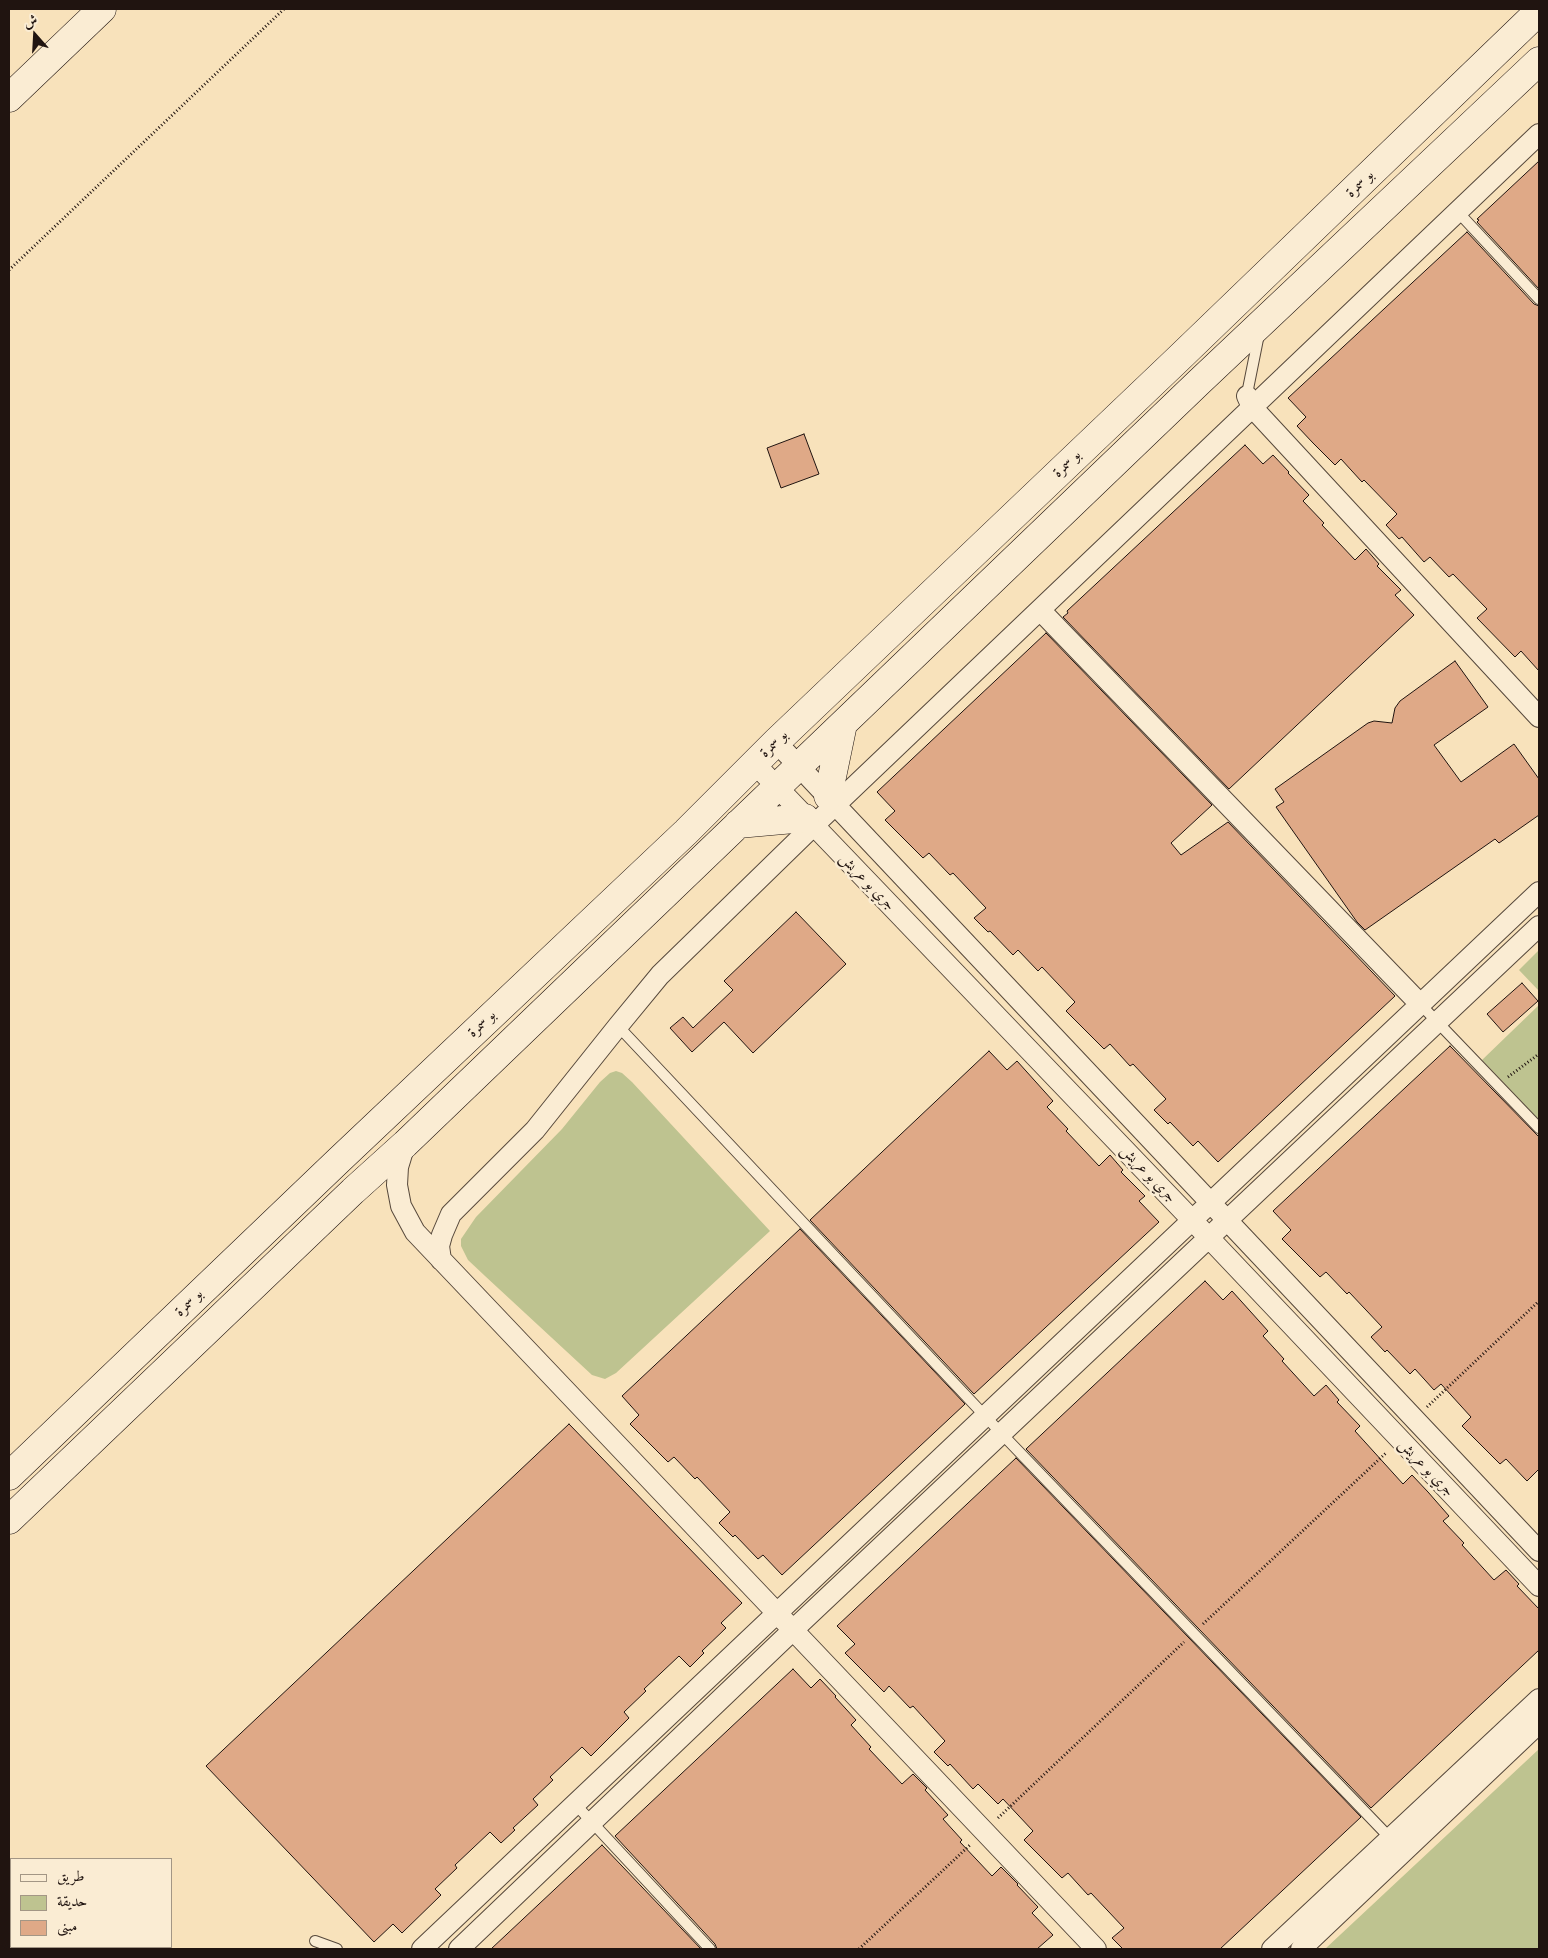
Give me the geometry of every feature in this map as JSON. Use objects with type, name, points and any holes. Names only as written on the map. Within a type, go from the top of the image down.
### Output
[{"type":"street","points":[[9,98],[102,9]]},
{"type":"street","name":"بو سمرة","points":[[9,1476],[330,1167],[686,832],[754,763],[1539,12]]},
{"type":"street","points":[[9,1520],[353,1191],[405,1144],[1198,383],[1539,61]]},
{"type":"street","points":[[441,1260],[440,1246],[442,1235],[451,1214],[535,1130],[660,975],[809,822],[1040,610],[1249,401],[1458,212],[1539,134]]},
{"type":"street","points":[[1249,401],[1539,717]]},
{"type":"street","points":[[1040,610],[1421,1005]]},
{"type":"street","points":[[832,800],[843,724]]},
{"type":"street","name":"جري بو عريش","points":[[776,742],[1539,1551]]},
{"type":"street","name":"جري بو عريش","points":[[754,763],[1193,1221],[1539,1586]]},
{"type":"street","points":[[738,824],[809,822]]},
{"type":"street","points":[[422,1949],[1539,892]]},
{"type":"street","points":[[459,1949],[792,1630],[1539,926]]},
{"type":"street","points":[[405,1144],[398,1167],[397,1185],[401,1206],[415,1232],[1096,1949]]},
{"type":"street","points":[[1272,1949],[1539,1699]]},
{"type":"street","points":[[1301,1949],[1539,1722]]},
{"type":"lane","points":[[1458,212],[1539,299]]},
{"type":"lane","points":[[1249,401],[1260,326]]},
{"type":"lane","points":[[1421,1005],[1539,1128]]},
{"type":"lane","points":[[618,1026],[1001,1433],[1391,1839]]},
{"type":"lane","points":[[576,1805],[710,1949]]},
{"type":"lane","points":[[318,1949],[315,1941],[337,1949]]},
{"type":"path","points":[[9,270],[284,9]]},
{"type":"path","points":[[1498,1084],[1539,1054]]},
{"type":"green space","points":[[1539,950],[1539,991],[1519,970]]},
{"type":"green space","points":[[1539,1005],[1539,1120],[1482,1060]]},
{"type":"green space","points":[[616,1071],[622,1073],[632,1082],[770,1231],[616,1373],[605,1379],[592,1375],[468,1260],[461,1246],[461,1239],[476,1217],[562,1129],[600,1082],[610,1073]]},
{"type":"green space","points":[[1539,1749],[1539,1949],[1325,1949]]},
{"type":"building","points":[[1539,161],[1539,289],[1477,222],[1479,220],[1477,219]]},
{"type":"building","points":[[1467,232],[1534,304],[1539,306],[1539,671],[1521,651],[1515,657],[1477,618],[1487,609],[1453,574],[1449,577],[1430,557],[1424,562],[1402,537],[1399,539],[1386,525],[1397,514],[1364,480],[1362,482],[1341,459],[1335,465],[1297,426],[1306,417],[1288,398]]},
{"type":"building","points":[[804,434],[819,474],[781,488],[767,448]]},
{"type":"building","points":[[1245,445],[1263,464],[1273,455],[1309,495],[1303,501],[1324,523],[1322,525],[1355,560],[1366,549],[1379,564],[1377,566],[1401,590],[1395,595],[1414,615],[1229,789],[1063,617],[1068,613],[1067,611]]},
{"type":"building","points":[[1046,633],[1212,805],[1171,843],[1181,855],[1228,822],[1395,996],[1218,1162],[1198,1141],[1193,1146],[1170,1122],[1168,1124],[1154,1110],[1166,1099],[1133,1064],[1130,1066],[1110,1044],[1104,1049],[1066,1011],[1075,1002],[1042,967],[1038,971],[1018,950],[1013,955],[990,931],[988,932],[974,918],[986,908],[953,873],[950,875],[929,853],[923,858],[885,820],[895,811],[877,792]]},
{"type":"building","points":[[1455,661],[1488,707],[1434,745],[1461,782],[1514,744],[1539,779],[1539,815],[1499,843],[1495,839],[1365,930],[1357,922],[1276,807],[1284,802],[1275,789],[1368,723],[1374,721],[1392,723],[1395,708],[1400,701]]},
{"type":"building","points":[[796,912],[846,964],[753,1053],[724,1022],[692,1052],[670,1028],[683,1017],[693,1028],[733,990],[724,981]]},
{"type":"building","points":[[1522,983],[1538,1001],[1503,1032],[1487,1014]]},
{"type":"building","points":[[1450,1046],[1539,1137],[1539,1469],[1527,1481],[1506,1459],[1500,1464],[1462,1426],[1471,1417],[1441,1384],[1434,1390],[1415,1369],[1410,1374],[1387,1350],[1385,1352],[1371,1337],[1382,1327],[1349,1292],[1347,1294],[1326,1272],[1320,1277],[1282,1239],[1291,1230],[1273,1211]]},
{"type":"building","points":[[989,1051],[1007,1070],[1017,1061],[1053,1101],[1047,1107],[1068,1129],[1066,1131],[1099,1166],[1110,1155],[1123,1170],[1121,1172],[1145,1196],[1139,1201],[1159,1222],[974,1394],[810,1220]]},
{"type":"building","points":[[800,1229],[965,1404],[782,1575],[763,1555],[758,1559],[735,1535],[733,1537],[719,1523],[730,1512],[697,1477],[695,1479],[674,1457],[668,1462],[630,1424],[639,1415],[622,1396]]},
{"type":"building","points":[[1205,1281],[1223,1300],[1232,1291],[1268,1331],[1263,1336],[1284,1359],[1282,1361],[1314,1396],[1326,1385],[1339,1400],[1337,1402],[1360,1426],[1355,1431],[1403,1484],[1412,1475],[1428,1492],[1449,1516],[1443,1521],[1464,1543],[1462,1545],[1494,1580],[1506,1570],[1519,1584],[1517,1586],[1539,1609],[1539,1650],[1371,1808],[1026,1449]]},
{"type":"building","points":[[569,1424],[742,1603],[721,1623],[726,1628],[702,1651],[704,1653],[690,1667],[679,1656],[644,1689],[646,1691],[624,1712],[629,1718],[591,1756],[582,1747],[550,1777],[553,1780],[533,1799],[538,1805],[513,1828],[515,1830],[501,1843],[490,1832],[455,1865],[457,1868],[435,1889],[441,1895],[402,1933],[393,1924],[374,1942],[206,1766]]},
{"type":"building","points":[[1016,1458],[1361,1817],[1220,1949],[1123,1949],[1112,1938],[1124,1928],[1091,1893],[1088,1895],[1068,1873],[1062,1878],[1024,1840],[1033,1831],[1003,1799],[998,1804],[978,1784],[973,1789],[950,1764],[948,1766],[934,1752],[945,1741],[913,1706],[910,1708],[889,1686],[884,1692],[845,1653],[855,1644],[837,1626]]},
{"type":"building","points":[[793,1669],[811,1688],[820,1679],[856,1720],[851,1725],[871,1747],[869,1749],[902,1784],[913,1774],[927,1788],[925,1790],[948,1815],[943,1819],[962,1840],[960,1842],[992,1876],[1001,1867],[1018,1884],[1038,1907],[1032,1913],[1053,1935],[1037,1949],[717,1949],[715,1944],[615,1836]]},
{"type":"building","points":[[602,1845],[701,1949],[491,1949]]}]
